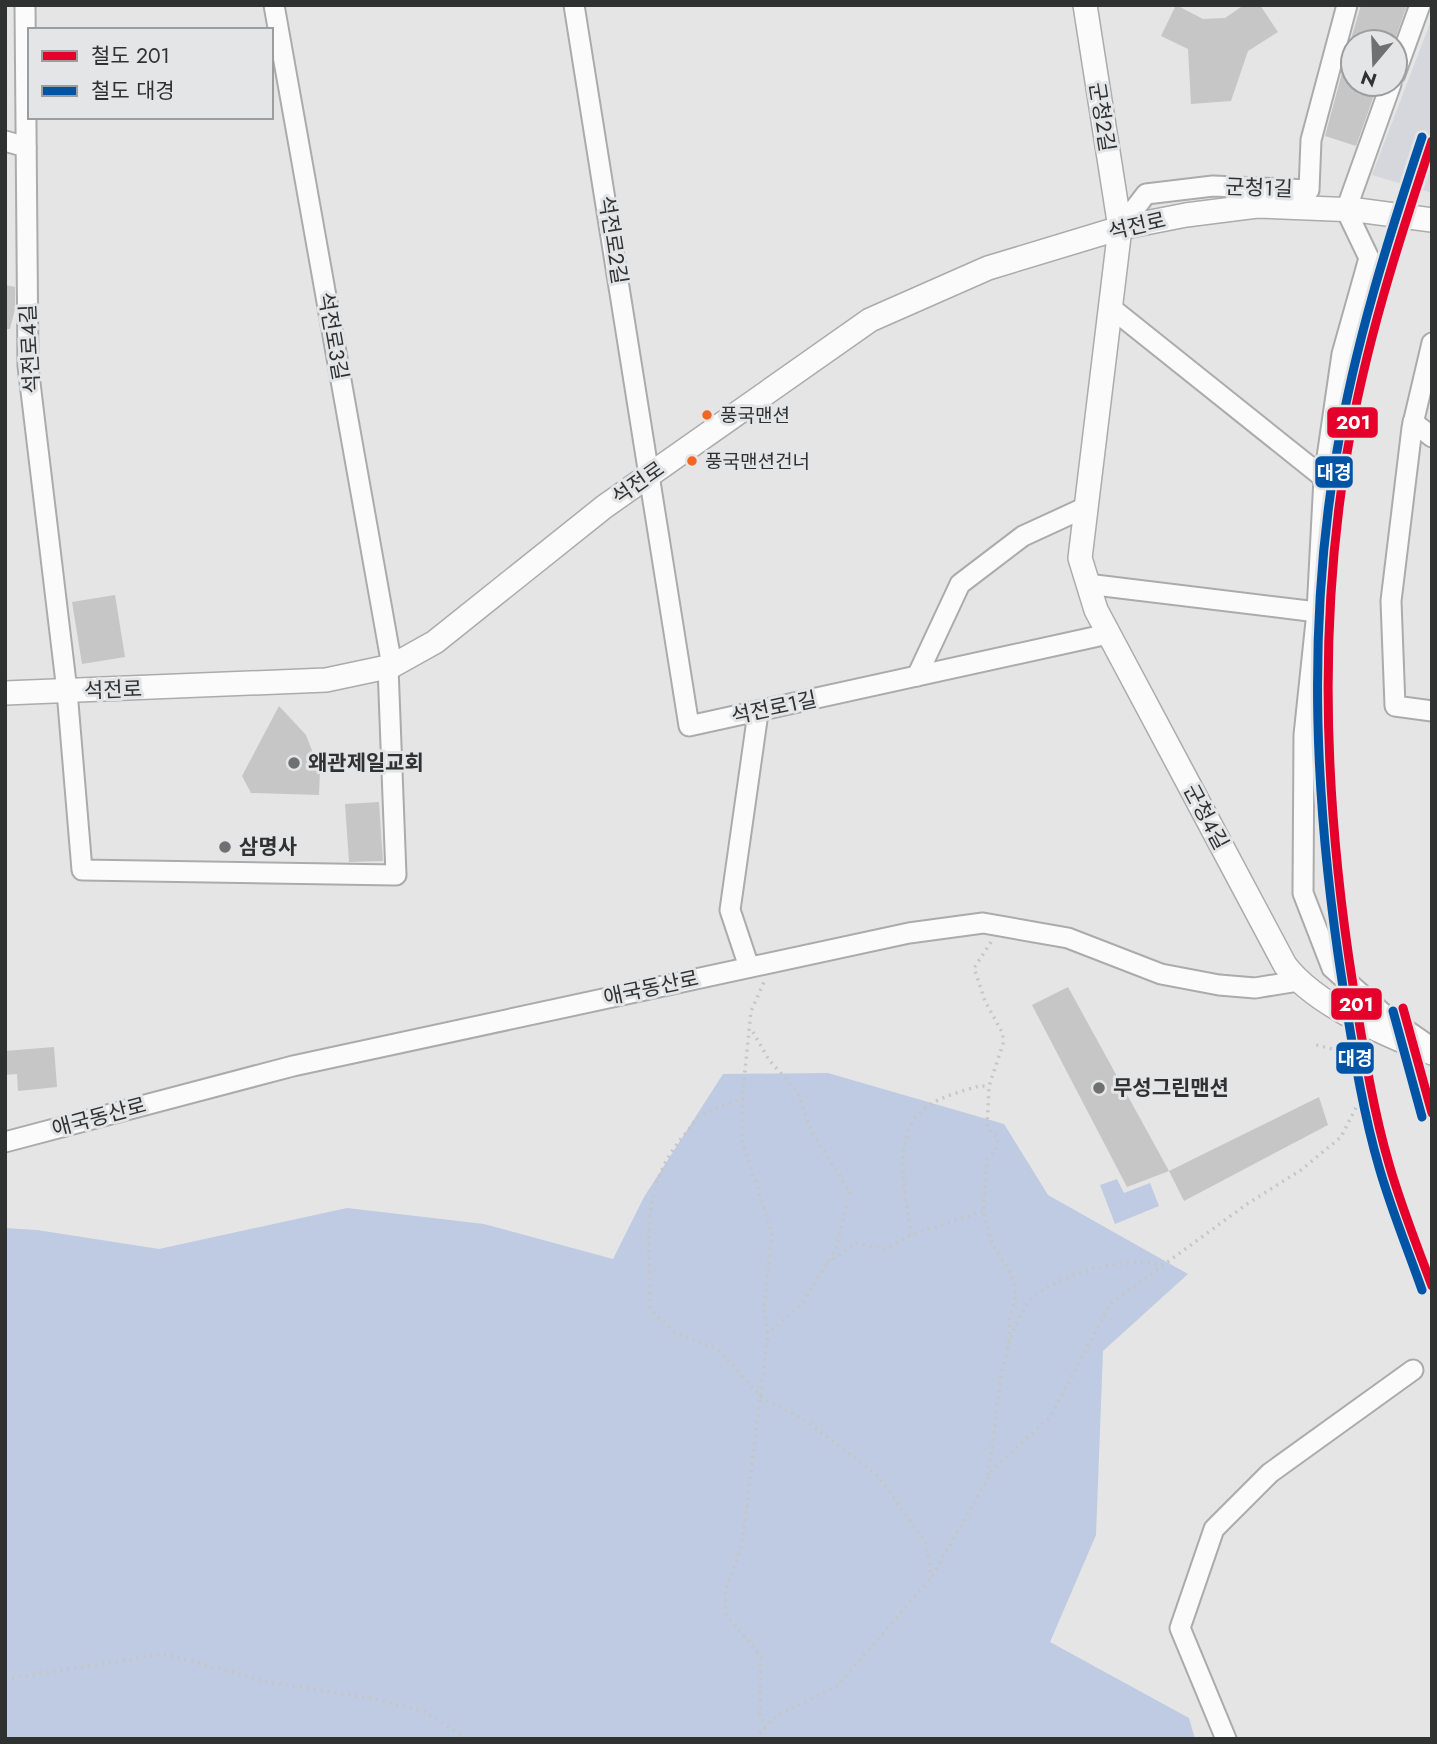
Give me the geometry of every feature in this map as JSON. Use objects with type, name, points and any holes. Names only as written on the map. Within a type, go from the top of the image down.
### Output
[{"type":"street","name":"석전로4길","points":[[24,5],[28,366],[67,691]]},
{"type":"street","name":"석전로3길","points":[[67,691],[82,870],[396,874],[390,667],[274,5]]},
{"type":"street","name":"석전로2길","points":[[574,5],[650,475]]},
{"type":"street","name":"군청2길","points":[[1085,5],[1120,228]]},
{"type":"street","name":"군청1길","points":[[1120,228],[1146,194],[1213,186],[1309,190],[1311,140],[1347,5]]},
{"type":"street","points":[[1409,34],[1419,5]]},
{"type":"street","points":[[1386,98],[1346,210],[1369,258],[1342,354],[1324,478],[1317,612],[1304,735],[1303,893],[1332,968],[1386,1016],[1432,1047]]},
{"type":"street","points":[[5,141],[26,147]]},
{"type":"street","name":"석전로","points":[[5,693],[326,680],[390,667],[435,642],[604,507],[870,320],[988,268],[1120,228],[1186,215],[1257,206],[1346,210],[1432,220]]},
{"type":"street","name":"군청4길","points":[[1120,228],[1080,558],[1087,584],[1108,634],[1285,965],[1298,981],[1368,1023],[1432,1053]]},
{"type":"street","points":[[1110,307],[1324,478]]},
{"type":"street","points":[[1432,343],[1426,389],[1413,422],[1391,601],[1395,706],[1432,711]]},
{"type":"street","points":[[1413,422],[1432,437]]},
{"type":"street","name":"석전로1길","points":[[650,475],[688,726],[758,713],[1108,634]]},
{"type":"street","points":[[917,676],[960,583],[1023,536],[1086,507]]},
{"type":"street","points":[[1087,584],[1317,612]]},
{"type":"street","points":[[755,966],[730,910],[758,713]]},
{"type":"street","name":"애국동산로","points":[[5,1142],[293,1066],[909,933],[983,923],[1068,938],[1161,974],[1219,985],[1255,988],[1298,981]]},
{"type":"street","points":[[1226,1739],[1180,1628],[1214,1529],[1270,1473],[1413,1370]]},
{"type":"path","points":[[1002,926],[974,968],[985,1001],[1003,1034],[1003,1044],[989,1086],[987,1128],[998,1139],[997,1148],[987,1160],[983,1211],[991,1241],[1012,1274],[1016,1296],[1010,1317],[1008,1351]]},
{"type":"path","points":[[755,966],[766,982],[751,1010],[752,1030],[742,1140],[772,1233],[764,1306],[768,1334],[743,1545],[725,1591],[726,1614],[761,1657],[760,1714],[765,1728]]},
{"type":"path","points":[[752,1030],[769,1060],[797,1091],[812,1133],[850,1192],[841,1232],[825,1264],[803,1302],[768,1334]]},
{"type":"path","points":[[755,1739],[776,1716],[836,1687],[932,1578],[994,1468],[1050,1417],[1110,1304],[1301,1170],[1341,1137],[1369,1082],[1351,1054],[1313,1044]]},
{"type":"path","points":[[911,1235],[901,1170],[903,1149],[914,1123],[927,1106],[967,1090],[989,1086]]},
{"type":"path","points":[[744,1098],[701,1115],[672,1149],[660,1174],[651,1206],[646,1247],[650,1309],[674,1332],[718,1349],[762,1398],[808,1422],[878,1476],[926,1542],[932,1578]]},
{"type":"path","points":[[825,1264],[857,1244],[885,1248],[911,1235],[983,1211]]},
{"type":"path","points":[[987,1480],[997,1401],[1008,1351],[1026,1305],[1059,1280],[1101,1265],[1163,1265]]},
{"type":"path","points":[[5,1679],[164,1654],[273,1684],[369,1698],[423,1711],[467,1739]]},
{"type":"shaded area","points":[[1432,18],[1432,193],[1372,175],[1401,98],[1409,98],[1409,78]]},
{"type":"shaded area","points":[[828,1073],[1004,1124],[1048,1195],[1188,1274],[1103,1351],[1096,1535],[1050,1642],[1189,1718],[1195,1739],[5,1739],[5,1228],[37,1230],[159,1249],[347,1208],[484,1224],[613,1259],[644,1197],[723,1074]]},
{"type":"shaded area","points":[[1117,1179],[1124,1193],[1150,1183],[1159,1206],[1115,1224],[1100,1185]]},
{"type":"building","points":[[1176,5],[1203,19],[1225,18],[1244,5],[1260,5],[1278,32],[1248,51],[1231,101],[1191,104],[1188,49],[1161,36]]},
{"type":"building","points":[[1361,5],[1407,5],[1399,28],[1354,28]]},
{"type":"building","points":[[1339,84],[1339,98],[1373,98],[1356,146],[1325,136]]},
{"type":"building","points":[[5,285],[15,287],[15,309],[10,329],[5,329]]},
{"type":"building","points":[[115,595],[125,657],[82,664],[72,602]]},
{"type":"building","points":[[279,706],[306,735],[320,771],[319,795],[251,793],[242,776]]},
{"type":"building","name":"왜관제일교회","points":[[379,802],[383,861],[349,862],[345,804]]},
{"type":"building","name":"무성그린맨션","points":[[1068,987],[1169,1171],[1127,1187],[1032,1005]]},
{"type":"building","points":[[54,1047],[57,1087],[18,1091],[17,1074],[5,1075],[5,1051]]},
{"type":"building","name":"무성그린맨션","points":[[1319,1097],[1328,1125],[1184,1201],[1169,1171]]},
{"type":"rail line","name":"대경","points":[[1422,137],[1374,292],[1344,411],[1327,518],[1318,652],[1321,786],[1333,920],[1343,987],[1358,1078],[1379,1167],[1422,1290]]},
{"type":"rail line","name":"201","points":[[1432,141],[1395,256],[1354,413],[1337,519],[1328,653],[1328,719],[1336,853],[1353,985],[1368,1075],[1383,1142],[1409,1226],[1432,1286]]},
{"type":"rail line","name":"201","points":[[1403,1008],[1432,1113]]},
{"type":"rail line","name":"대경","points":[[1393,1011],[1422,1117]]},
{"type":"place","name":"풍국맨션","points":[[707,415]]},
{"type":"place","name":"풍국맨션건너","points":[[692,461]]},
{"type":"place","name":"왜관제일교회","points":[[294,763]]},
{"type":"place","name":"삼명사","points":[[225,847]]},
{"type":"place","name":"무성그린맨션","points":[[1099,1088]]}]
